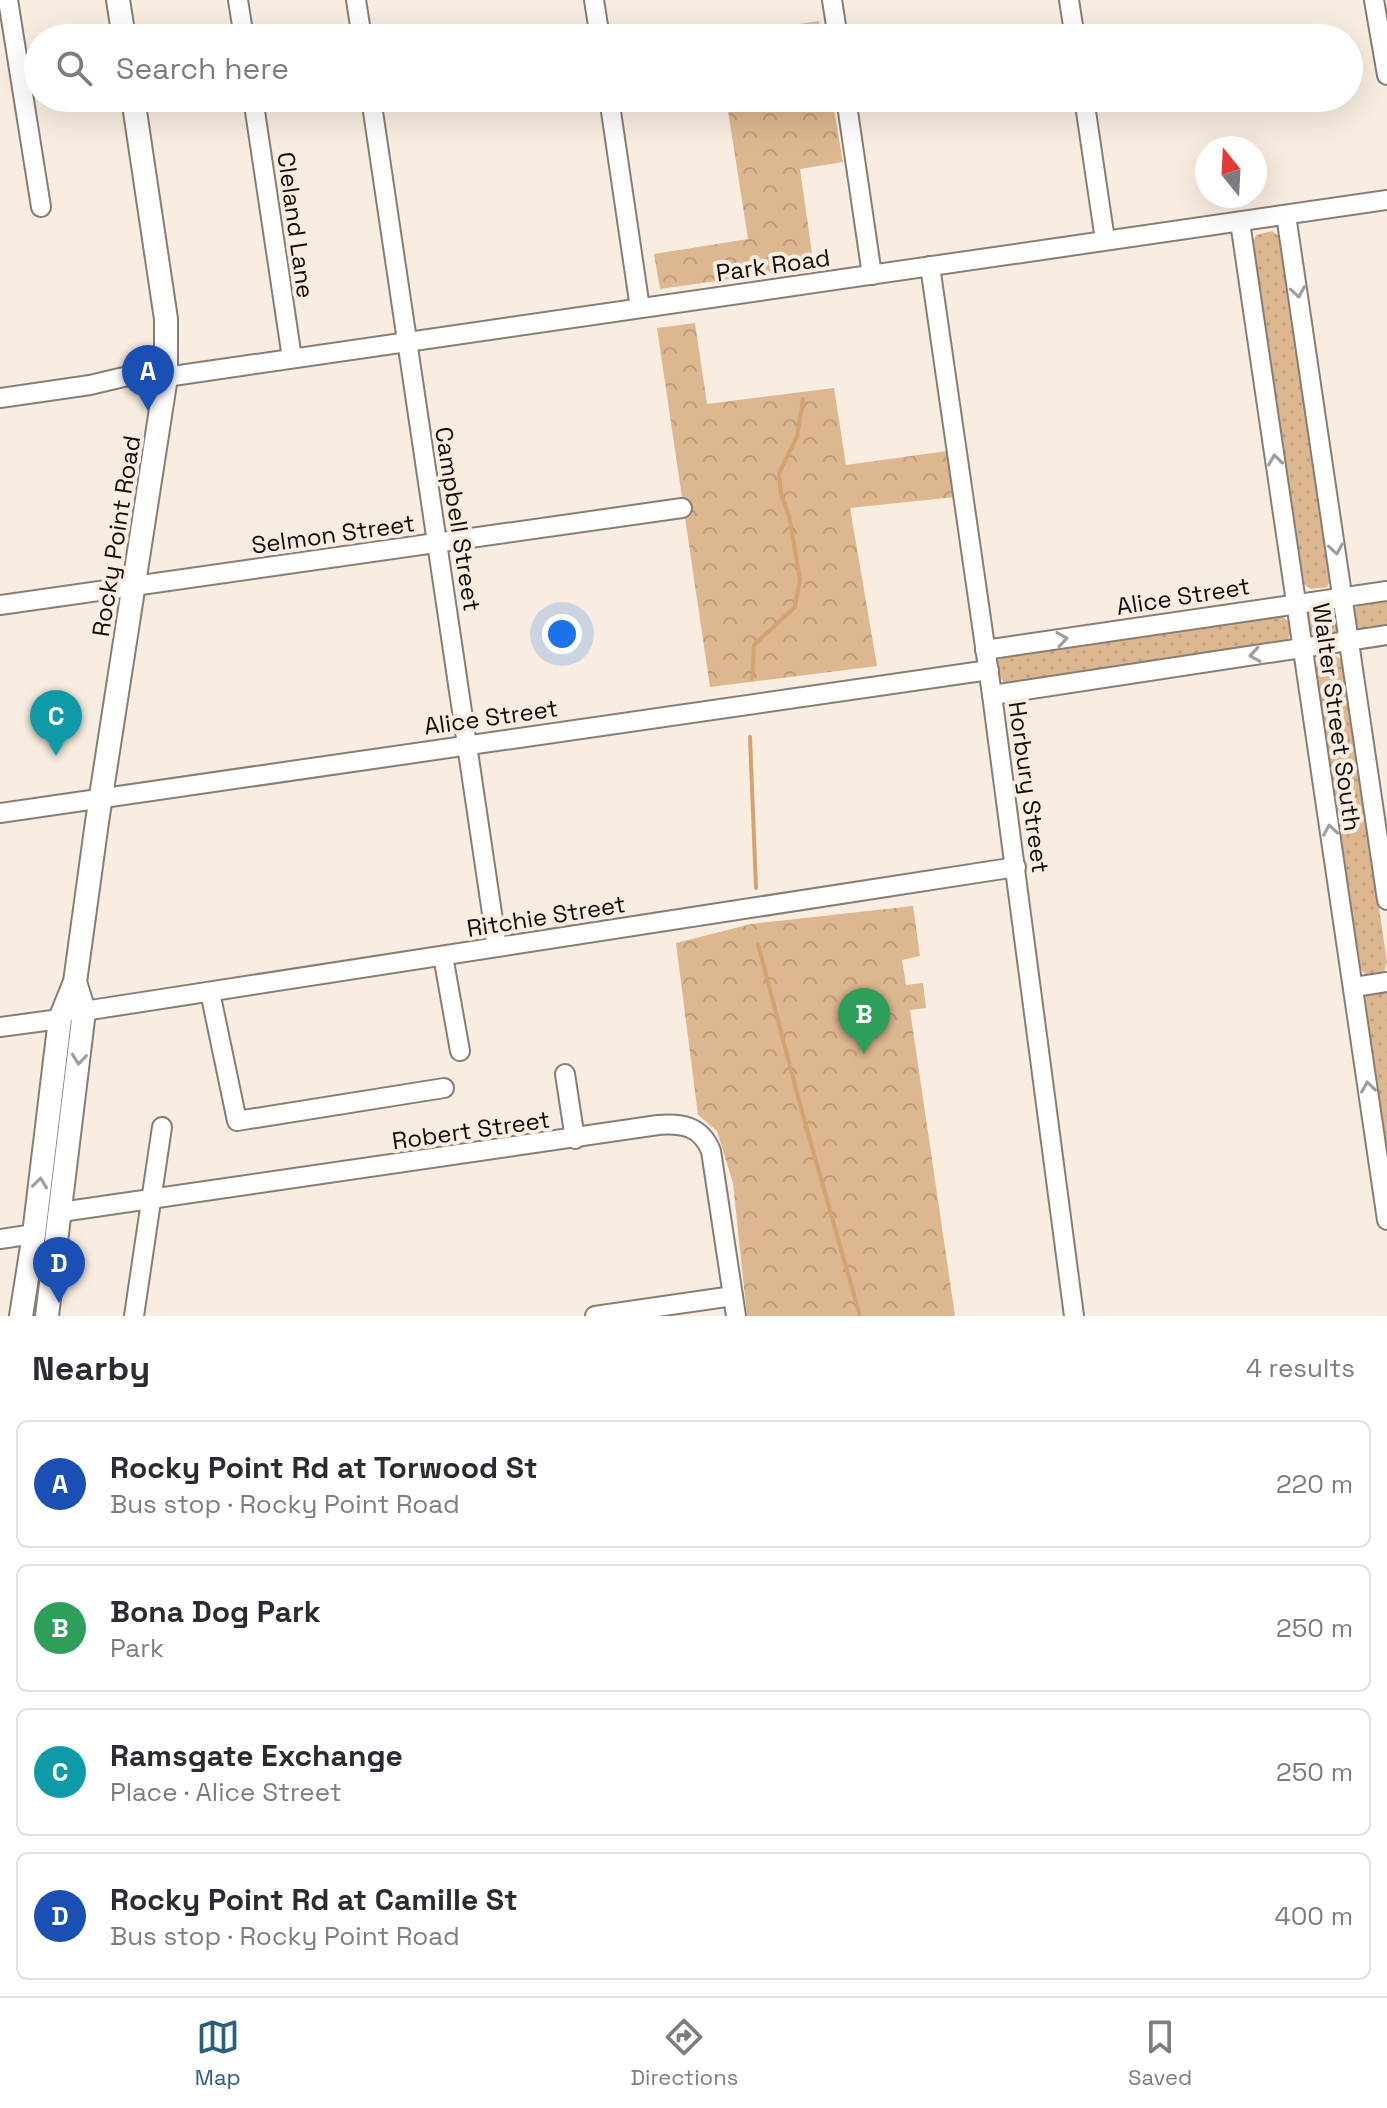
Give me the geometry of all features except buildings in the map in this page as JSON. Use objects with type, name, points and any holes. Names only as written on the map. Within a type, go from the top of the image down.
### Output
[{"type":"main road","points":[[118,0],[122,24]]},
{"type":"main road","name":"Rocky Point Road","points":[[21,1316],[60,1019],[75,982],[166,372],[166,319],[135,112]]},
{"type":"main road","name":"Rocky Point Road","points":[[47,1316],[84,1011],[75,982]]},
{"type":"street","points":[[8,0],[24,101]]},
{"type":"street","points":[[238,0],[242,24]]},
{"type":"street","points":[[356,0],[360,24]]},
{"type":"street","points":[[594,0],[598,24]]},
{"type":"street","points":[[832,0],[836,24]]},
{"type":"street","points":[[1069,0],[1073,24]]},
{"type":"street","points":[[1374,0],[1387,75]]},
{"type":"street","points":[[26,112],[41,207]]},
{"type":"street","name":"Cleland Lane","points":[[255,112],[292,358]]},
{"type":"street","name":"Campbell Street","points":[[373,112],[497,947]]},
{"type":"street","points":[[611,112],[640,308]]},
{"type":"street","points":[[848,112],[872,275]]},
{"type":"street","points":[[1086,112],[1105,240]]},
{"type":"street","name":"Park Road","points":[[0,398],[1387,200]]},
{"type":"street","name":"Walter Street South","points":[[1286,215],[1387,900]]},
{"type":"street","name":"Walter Street South","points":[[1240,222],[1387,1220]]},
{"type":"street","name":"Horbury Street","points":[[930,266],[989,670],[1074,1316]]},
{"type":"street","name":"Selmon Street","points":[[0,605],[682,508]]},
{"type":"street","name":"Alice Street","points":[[985,650],[1387,591]]},
{"type":"street","points":[[992,695],[1387,635]]},
{"type":"street","name":"Alice Street","points":[[0,813],[989,670]]},
{"type":"street","name":"Ritchie Street","points":[[84,1011],[1016,867]]},
{"type":"street","points":[[443,956],[460,1051]]},
{"type":"street","points":[[1354,987],[1387,982]]},
{"type":"street","points":[[210,992],[237,1121],[444,1088]]},
{"type":"street","points":[[0,1027],[60,1019]]},
{"type":"street","points":[[565,1074],[575,1139]]},
{"type":"street","name":"Robert Street","points":[[61,1212],[676,1123],[688,1126],[704,1138],[712,1159],[736,1316]]},
{"type":"street","points":[[134,1316],[162,1127]]},
{"type":"street","points":[[0,1239],[34,1234]]},
{"type":"street","points":[[595,1316],[733,1296]]},
{"type":"green space","points":[[728,112],[834,112],[843,162],[800,169],[814,267],[660,289],[654,254],[748,239]]},
{"type":"green space","points":[[1272,231],[1279,236],[1281,245],[1331,579],[1327,587],[1311,589],[1304,584],[1253,241],[1256,235]]},
{"type":"green space","points":[[695,323],[707,404],[834,388],[846,465],[947,451],[955,497],[850,508],[877,666],[710,687],[657,328]]},
{"type":"green space","points":[[1387,597],[1387,630],[1363,632],[1357,626],[1354,611],[1358,603]]},
{"type":"green space","points":[[1326,608],[1335,613],[1335,634],[1315,638],[1309,616],[1313,611]]},
{"type":"green space","points":[[1281,615],[1289,622],[1287,642],[1006,684],[998,676],[997,661],[1005,655]]},
{"type":"green space","points":[[1336,656],[1343,663],[1387,962],[1384,972],[1367,975],[1361,970],[1316,669],[1318,660]]},
{"type":"green space","points":[[913,906],[920,956],[902,960],[906,985],[923,983],[926,1008],[910,1010],[955,1316],[747,1316],[733,1183],[717,1131],[698,1115],[676,943],[751,924]]},
{"type":"green space","points":[[1387,990],[1387,1148],[1365,1001],[1366,995]]},
{"type":"waterway","points":[[752,679],[754,645],[795,607],[800,579],[779,473],[797,437],[803,399]]},
{"type":"waterway","points":[[750,737],[756,888]]},
{"type":"waterway","points":[[758,944],[860,1316]]},
{"type":"place","name":"Rocky Point Rd at Torwood St","points":[[148,411]]},
{"type":"place","name":"Ramsgate Exchange","points":[[56,756]]},
{"type":"place","name":"Bona Dog Park","points":[[864,1054]]},
{"type":"place","name":"Rocky Point Rd at Camille St","points":[[59,1303]]}]
